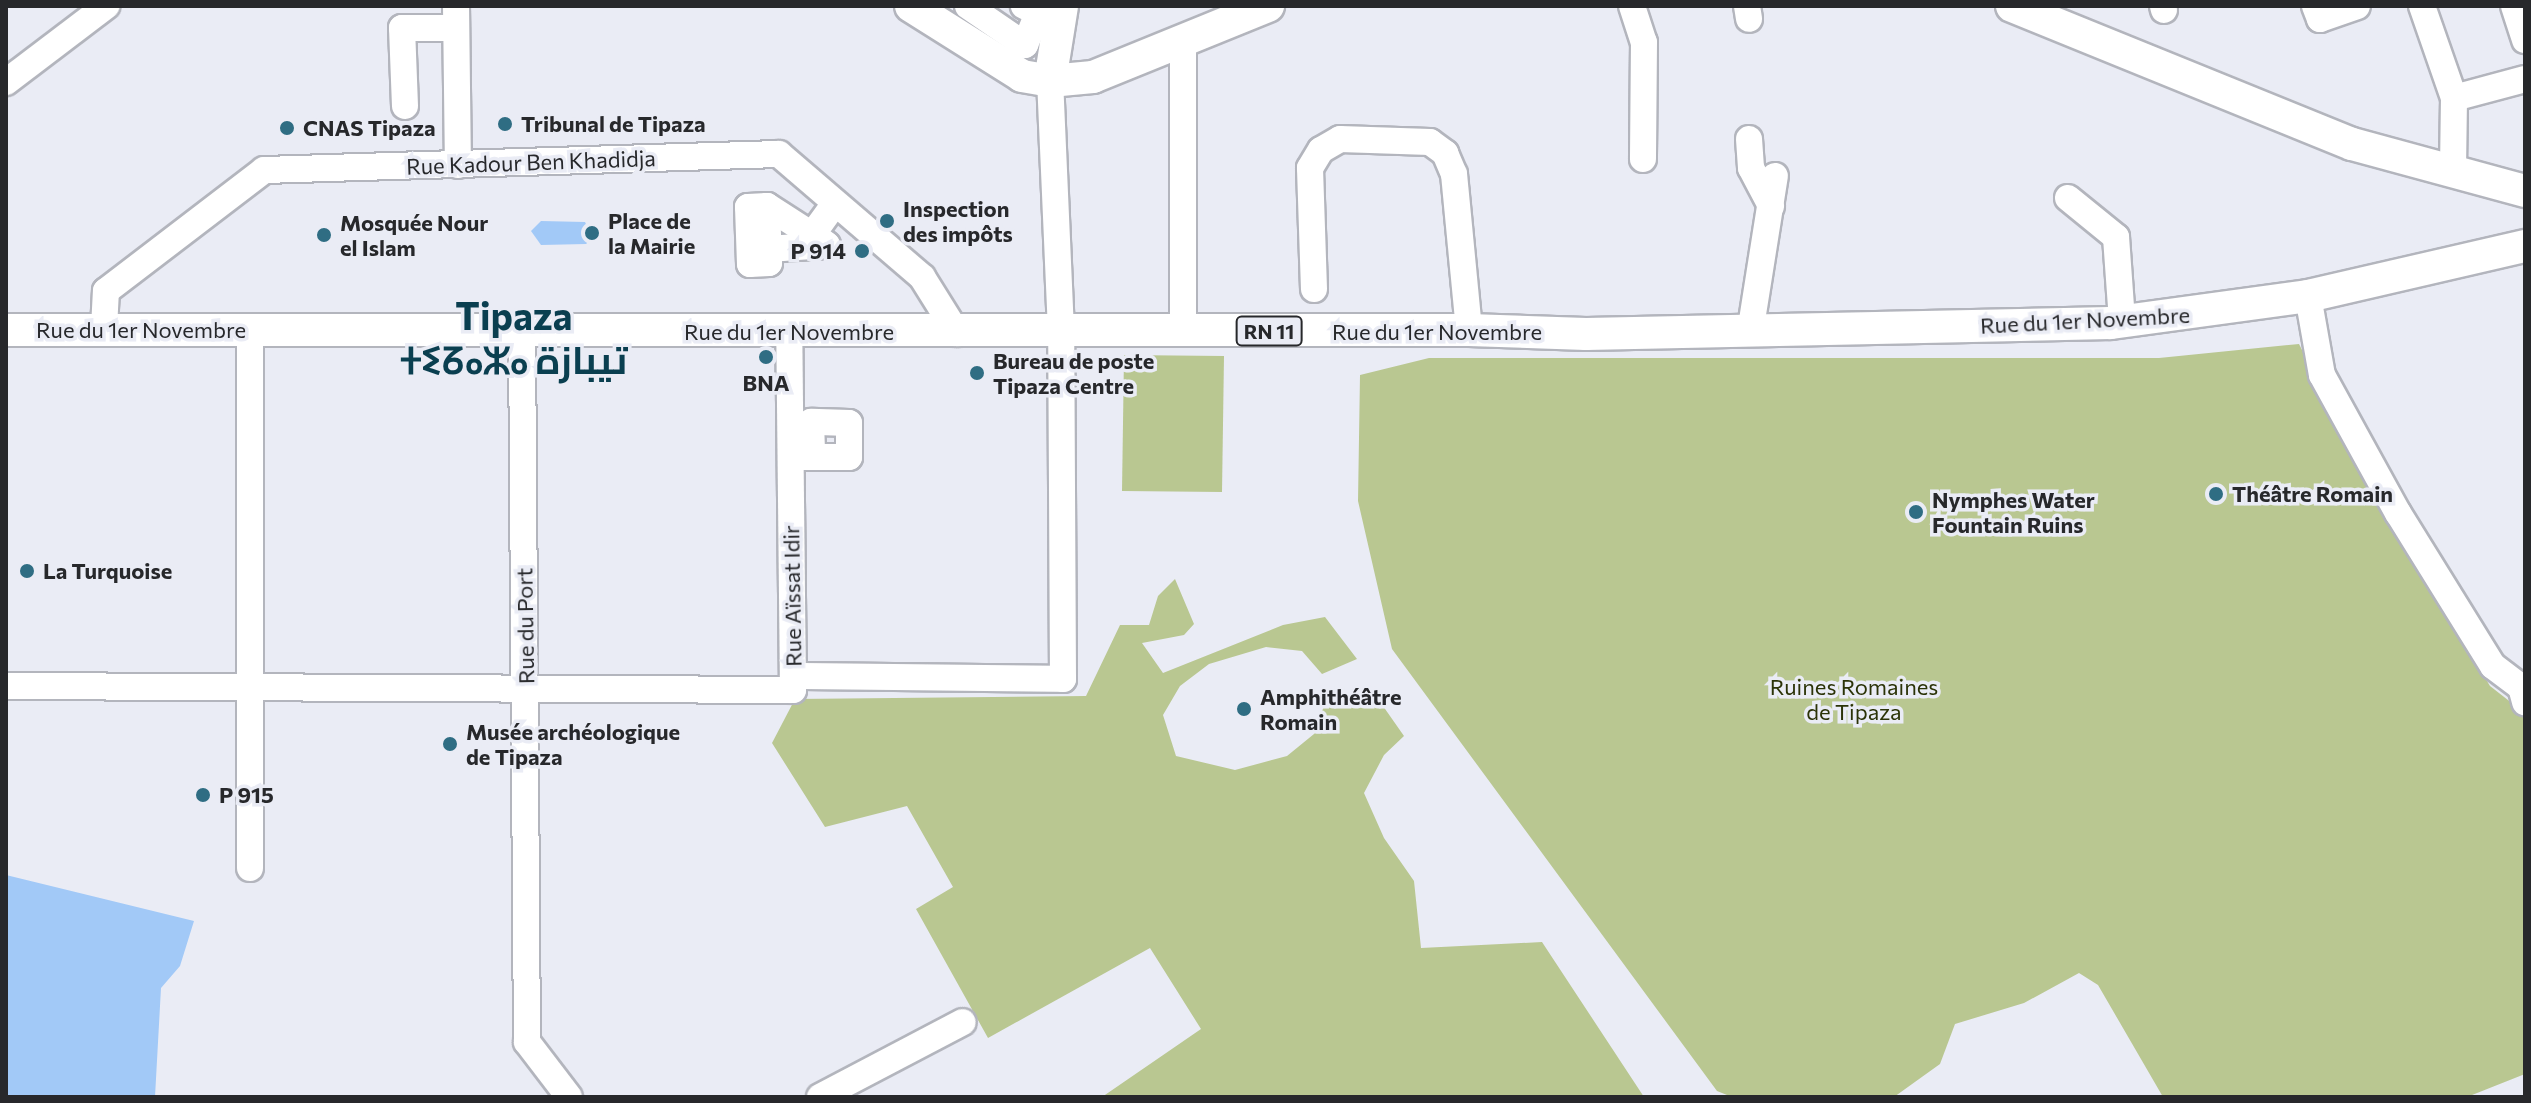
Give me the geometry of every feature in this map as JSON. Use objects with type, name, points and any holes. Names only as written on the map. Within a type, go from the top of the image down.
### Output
[{"type":"main road","points":[[911,6],[1022,76],[1050,81],[1093,77],[1268,6]]},
{"type":"main road","points":[[1050,81],[1062,6]]},
{"type":"main road","points":[[2012,6],[2352,144],[2525,191]]},
{"type":"main road","name":"Rue du 1er Novembre","points":[[6,330],[104,328],[522,333],[1469,330],[1750,333],[2122,321],[2308,296],[2525,246]]},
{"type":"street","points":[[6,82],[106,6]]},
{"type":"street","points":[[968,6],[1025,45],[1027,18],[989,6]]},
{"type":"street","points":[[1632,6],[1644,42],[1643,159]]},
{"type":"street","points":[[2315,6],[2320,19],[2357,6]]},
{"type":"street","points":[[2422,6],[2454,98],[2453,170]]},
{"type":"street","points":[[2514,6],[2525,40]]},
{"type":"street","points":[[405,106],[402,28],[456,17],[458,165]]},
{"type":"street","points":[[1183,40],[1183,331]]},
{"type":"street","points":[[2454,98],[2525,79]]},
{"type":"street","points":[[793,676],[1063,679],[1061,331],[1050,81]]},
{"type":"street","points":[[1314,289],[1310,168],[1321,150],[1340,139],[1430,142],[1445,153],[1454,174],[1469,330]]},
{"type":"street","points":[[1749,139],[1751,168],[1771,206]]},
{"type":"street","name":"Rue Kadour Ben Khadidja","points":[[104,328],[106,291],[264,170],[779,154],[922,277],[957,333]]},
{"type":"street","points":[[1750,333],[1775,176]]},
{"type":"street","points":[[2068,198],[2116,237],[2122,321]]},
{"type":"street","points":[[808,241],[767,206],[748,207],[750,264],[769,263],[768,249],[808,241],[835,203]]},
{"type":"street","points":[[2308,296],[2322,375],[2398,513],[2493,666],[2524,692]]},
{"type":"street","name":"Rue Aïssat Idir","points":[[526,691],[793,690],[801,457],[789,330]]},
{"type":"street","points":[[250,331],[250,868]]},
{"type":"street","name":"Rue du Port","points":[[522,333],[527,1042],[569,1097]]},
{"type":"street","points":[[6,686],[526,691]]},
{"type":"street","points":[[820,1097],[963,1022]]},
{"type":"green space","name":"Ruines Romaines de Tipaza","points":[[2299,344],[2386,517],[2490,686],[2522,711],[2525,722],[2525,1074],[2467,1097],[2163,1097],[2098,985],[2079,973],[2024,1003],[1955,1024],[1940,1064],[1894,1097],[1732,1097],[1717,1091],[1392,649],[1358,501],[1360,375],[1429,358],[2159,358]]},
{"type":"green space","points":[[1124,355],[1224,356],[1222,492],[1122,491]]},
{"type":"green space","points":[[1175,579],[1194,624],[1184,635],[1142,643],[1163,673],[1283,625],[1325,617],[1357,659],[1322,674],[1302,651],[1266,647],[1209,664],[1180,686],[1163,715],[1176,756],[1235,770],[1287,756],[1314,734],[1325,703],[1369,686],[1404,736],[1384,755],[1364,793],[1384,838],[1414,881],[1421,948],[1542,942],[1644,1097],[1102,1097],[1201,1029],[1150,948],[988,1038],[916,909],[953,887],[907,806],[825,827],[772,743],[795,699],[1086,696],[1120,625],[1149,625],[1158,596]]},
{"type":"water","points":[[541,221],[585,222],[593,238],[586,244],[541,245],[531,231]]},
{"type":"water","points":[[6,875],[194,921],[180,966],[161,988],[155,1097],[6,1097]]},
{"type":"place","name":"Tribunal de Tipaza","points":[[505,124]]},
{"type":"place","name":"CNAS Tipaza","points":[[287,128]]},
{"type":"place","name":"Inspection des impôts","points":[[887,221]]},
{"type":"place","name":"Place de la Mairie","points":[[592,233]]},
{"type":"place","name":"Mosquée Nour el Islam","points":[[324,235]]},
{"type":"place","name":"P 914","points":[[862,251]]},
{"type":"place","name":"BNA","points":[[766,357]]},
{"type":"place","name":"Bureau de poste Tipaza Centre","points":[[977,373]]},
{"type":"place","name":"Théâtre Romain","points":[[2216,494]]},
{"type":"place","name":"Nymphes Water Fountain Ruins","points":[[1916,512]]},
{"type":"place","name":"La Turquoise","points":[[27,571]]},
{"type":"place","name":"Amphithéâtre Romain","points":[[1244,709]]},
{"type":"place","name":"Musée archéologique de Tipaza","points":[[450,744]]},
{"type":"place","name":"P 915","points":[[203,795]]},
{"type":"district","name":"Tipaza ⵜⵉⵒⴰⵣⴰ تيبازة","points":[[514,337]]}]
